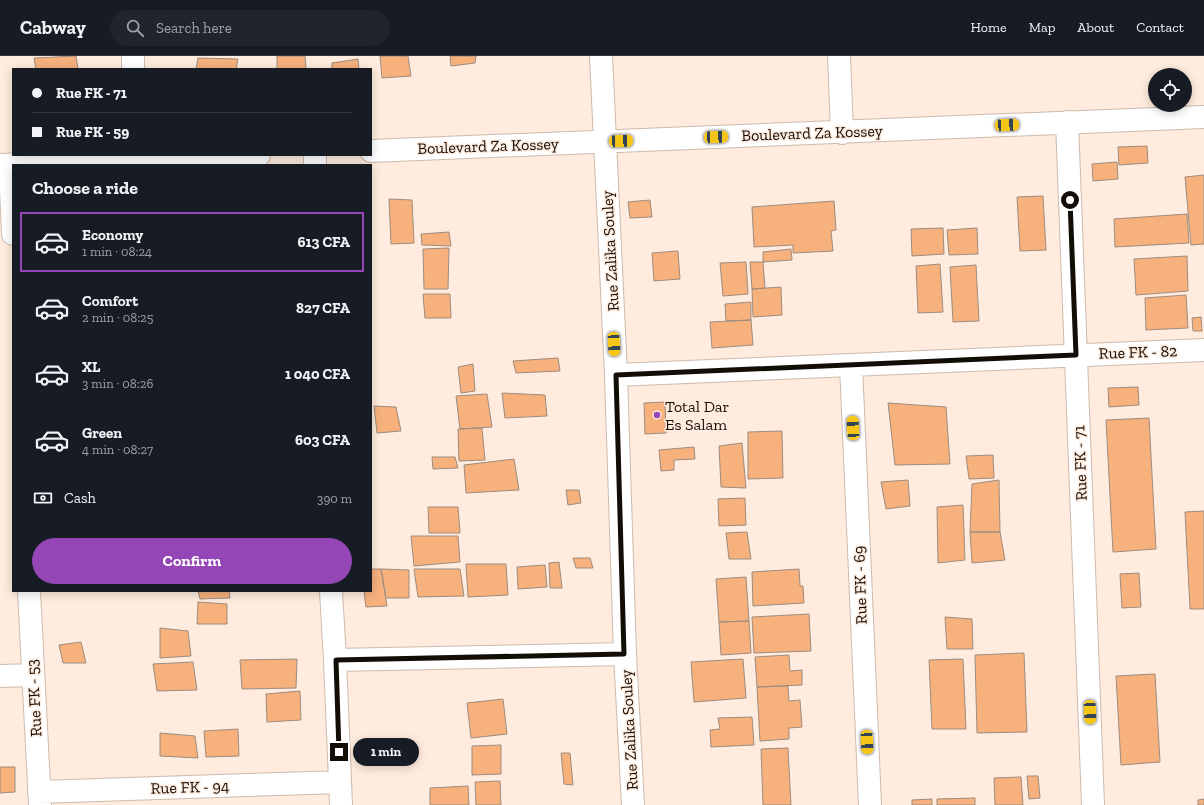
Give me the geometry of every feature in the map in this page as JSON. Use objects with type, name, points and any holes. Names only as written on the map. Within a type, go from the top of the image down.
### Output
[{"type":"street","points":[[133,56],[133,68]]},
{"type":"street","name":"Rue Zalika Souley","points":[[601,56],[616,375],[624,654],[633,805]]},
{"type":"street","points":[[839,56],[842,132]]},
{"type":"street","name":"Boulevard Za Kossey","points":[[372,151],[1204,117]]},
{"type":"street","name":"Rue FK - 71","points":[[1067,122],[1093,805]]},
{"type":"street","points":[[21,164],[136,157],[198,156]]},
{"type":"street","points":[[5,165],[12,225]]},
{"type":"street","name":"Rue FK - 82","points":[[616,375],[1204,350]]},
{"type":"street","name":"Rue FK - 69","points":[[851,365],[870,805]]},
{"type":"street","name":"Rue FK - 53","points":[[29,592],[39,799]]},
{"type":"street","points":[[331,592],[336,660],[341,805]]},
{"type":"street","points":[[336,660],[624,654]]},
{"type":"street","points":[[0,676],[33,675]]},
{"type":"street","name":"Rue FK - 94","points":[[39,799],[340,782]]},
{"type":"building","points":[[76,56],[78,68],[36,68],[34,58]]},
{"type":"building","points":[[277,56],[305,56],[306,68],[277,68]]},
{"type":"building","points":[[380,56],[408,56],[411,76],[382,78]]},
{"type":"building","points":[[450,56],[476,56],[475,63],[451,66]]},
{"type":"building","points":[[198,58],[238,59],[236,68],[196,68]]},
{"type":"building","points":[[358,59],[359,68],[332,68],[332,63]]},
{"type":"building","points":[[1147,146],[1148,163],[1119,165],[1118,147]]},
{"type":"building","points":[[1117,162],[1118,179],[1093,181],[1092,164]]},
{"type":"building","points":[[1204,175],[1204,244],[1191,245],[1185,177]]},
{"type":"building","points":[[1043,196],[1046,250],[1020,251],[1017,197]]},
{"type":"building","points":[[389,199],[412,200],[414,243],[391,244]]},
{"type":"building","points":[[650,200],[652,217],[630,218],[628,202]]},
{"type":"building","points":[[834,201],[836,230],[831,231],[833,251],[793,253],[793,245],[754,247],[752,207]]},
{"type":"building","points":[[1187,214],[1189,243],[1115,247],[1114,219]]},
{"type":"building","points":[[943,228],[944,254],[912,256],[911,229]]},
{"type":"building","points":[[977,228],[978,254],[949,255],[947,230]]},
{"type":"building","points":[[449,232],[451,246],[422,245],[421,234]]},
{"type":"building","points":[[449,248],[448,289],[424,289],[423,249]]},
{"type":"building","points":[[791,249],[792,260],[763,262],[763,252]]},
{"type":"building","points":[[678,251],[680,279],[654,281],[652,253]]},
{"type":"building","points":[[1187,256],[1188,291],[1136,295],[1134,259]]},
{"type":"building","points":[[746,262],[748,294],[723,296],[720,263]]},
{"type":"building","points":[[750,262],[763,262],[765,288],[752,289]]},
{"type":"building","points":[[940,264],[943,312],[918,313],[916,266]]},
{"type":"building","points":[[976,265],[979,321],[953,322],[950,267]]},
{"type":"building","points":[[781,287],[782,315],[753,317],[752,289]]},
{"type":"building","points":[[423,294],[450,294],[451,318],[425,318]]},
{"type":"building","points":[[1186,295],[1188,328],[1146,330],[1145,298]]},
{"type":"building","points":[[751,302],[751,320],[726,321],[725,304]]},
{"type":"building","points":[[1201,317],[1202,331],[1193,331],[1192,318]]},
{"type":"building","points":[[751,320],[753,345],[712,348],[710,322]]},
{"type":"building","points":[[558,358],[560,371],[516,373],[513,361]]},
{"type":"building","points":[[473,364],[475,391],[461,393],[458,367]]},
{"type":"building","points":[[1138,387],[1139,405],[1109,407],[1108,388]]},
{"type":"building","points":[[502,393],[545,395],[547,416],[505,418]]},
{"type":"building","points":[[487,394],[492,427],[460,429],[456,396]]},
{"type":"building","points":[[665,402],[666,433],[645,434],[644,403]]},
{"type":"building","points":[[888,403],[946,407],[950,464],[895,465]]},
{"type":"building","points":[[374,406],[396,407],[401,431],[377,433]]},
{"type":"building","points":[[1149,418],[1156,549],[1113,552],[1106,420]]},
{"type":"building","points":[[482,428],[485,460],[459,461],[458,429]]},
{"type":"building","points":[[782,431],[783,478],[748,479],[748,432]]},
{"type":"building","points":[[742,443],[746,488],[721,487],[719,446]]},
{"type":"building","points":[[694,447],[695,459],[674,460],[674,470],[661,471],[659,450]]},
{"type":"building","points":[[993,455],[994,478],[969,479],[966,456]]},
{"type":"building","points":[[432,457],[455,457],[458,468],[433,469]]},
{"type":"building","points":[[514,459],[519,490],[466,493],[464,465]]},
{"type":"building","points":[[908,480],[910,506],[886,509],[881,482]]},
{"type":"building","points":[[999,480],[1000,532],[970,532],[972,484]]},
{"type":"building","points":[[566,490],[579,490],[581,503],[568,505]]},
{"type":"building","points":[[745,498],[746,525],[719,526],[718,499]]},
{"type":"building","points":[[963,505],[965,560],[938,563],[937,507]]},
{"type":"building","points":[[428,507],[458,507],[460,533],[429,533]]},
{"type":"building","points":[[1204,511],[1204,609],[1190,609],[1185,512]]},
{"type":"building","points":[[747,532],[751,559],[729,559],[726,533]]},
{"type":"building","points":[[970,532],[1000,532],[1005,560],[972,563]]},
{"type":"building","points":[[411,536],[458,536],[460,562],[414,566]]},
{"type":"building","points":[[573,558],[590,558],[593,568],[576,568]]},
{"type":"building","points":[[559,562],[562,588],[550,588],[549,563]]},
{"type":"building","points":[[466,564],[506,564],[508,595],[468,597]]},
{"type":"building","points":[[545,565],[547,587],[518,589],[517,567]]},
{"type":"building","points":[[372,569],[381,569],[387,606],[366,607],[364,592],[372,592]]},
{"type":"building","points":[[381,569],[409,570],[409,598],[386,598]]},
{"type":"building","points":[[414,569],[460,569],[464,596],[418,597]]},
{"type":"building","points":[[799,569],[800,586],[803,586],[804,603],[753,606],[752,572]]},
{"type":"building","points":[[1139,573],[1141,607],[1122,608],[1120,574]]},
{"type":"building","points":[[746,577],[749,621],[719,622],[716,579]]},
{"type":"building","points":[[198,592],[229,592],[230,598],[200,599]]},
{"type":"building","points":[[198,602],[227,604],[227,624],[197,624]]},
{"type":"building","points":[[809,614],[811,651],[754,653],[752,617]]},
{"type":"building","points":[[945,617],[972,619],[973,649],[947,649]]},
{"type":"building","points":[[749,621],[751,653],[721,655],[719,622]]},
{"type":"building","points":[[160,628],[188,631],[191,656],[160,658]]},
{"type":"building","points":[[81,642],[86,663],[63,663],[59,645]]},
{"type":"building","points":[[1024,653],[1027,732],[977,733],[975,655]]},
{"type":"building","points":[[789,655],[790,671],[802,670],[802,685],[757,687],[755,657]]},
{"type":"building","points":[[297,659],[296,688],[242,689],[240,660]]},
{"type":"building","points":[[743,659],[746,698],[694,702],[691,662]]},
{"type":"building","points":[[963,659],[966,729],[932,729],[929,660]]},
{"type":"building","points":[[193,662],[197,690],[157,691],[153,664]]},
{"type":"building","points":[[1155,674],[1160,762],[1121,765],[1116,676]]},
{"type":"building","points":[[788,686],[789,701],[800,700],[802,727],[789,728],[789,739],[760,741],[757,687]]},
{"type":"building","points":[[300,691],[301,720],[267,722],[266,694]]},
{"type":"building","points":[[503,699],[507,734],[471,738],[467,703]]},
{"type":"building","points":[[752,717],[754,745],[711,747],[710,730],[720,729],[718,718]]},
{"type":"building","points":[[238,729],[239,756],[206,757],[204,731]]},
{"type":"building","points":[[160,733],[195,736],[198,758],[160,756]]},
{"type":"building","points":[[501,745],[501,774],[472,775],[472,746]]},
{"type":"building","points":[[788,748],[791,805],[763,805],[761,749]]},
{"type":"building","points":[[561,753],[570,753],[573,785],[564,784]]},
{"type":"building","points":[[0,767],[15,767],[15,792],[0,793]]},
{"type":"building","points":[[1027,776],[1038,776],[1040,798],[1029,799]]},
{"type":"building","points":[[1021,777],[1023,805],[995,805],[994,778]]},
{"type":"building","points":[[500,781],[501,805],[476,805],[475,782]]},
{"type":"building","points":[[468,786],[469,805],[430,805],[430,788]]},
{"type":"building","points":[[975,798],[975,805],[937,805],[937,799]]},
{"type":"building","points":[[932,799],[932,805],[912,805],[912,800]]},
{"type":"building","points":[[1204,799],[1204,805],[1198,805],[1198,800]]},
{"type":"place","name":"Total Dar Es Salam","points":[[657,415]]},
{"type":"route","points":[[339,752],[336,660],[624,654],[616,375],[1076,355],[1070,200]]}]
